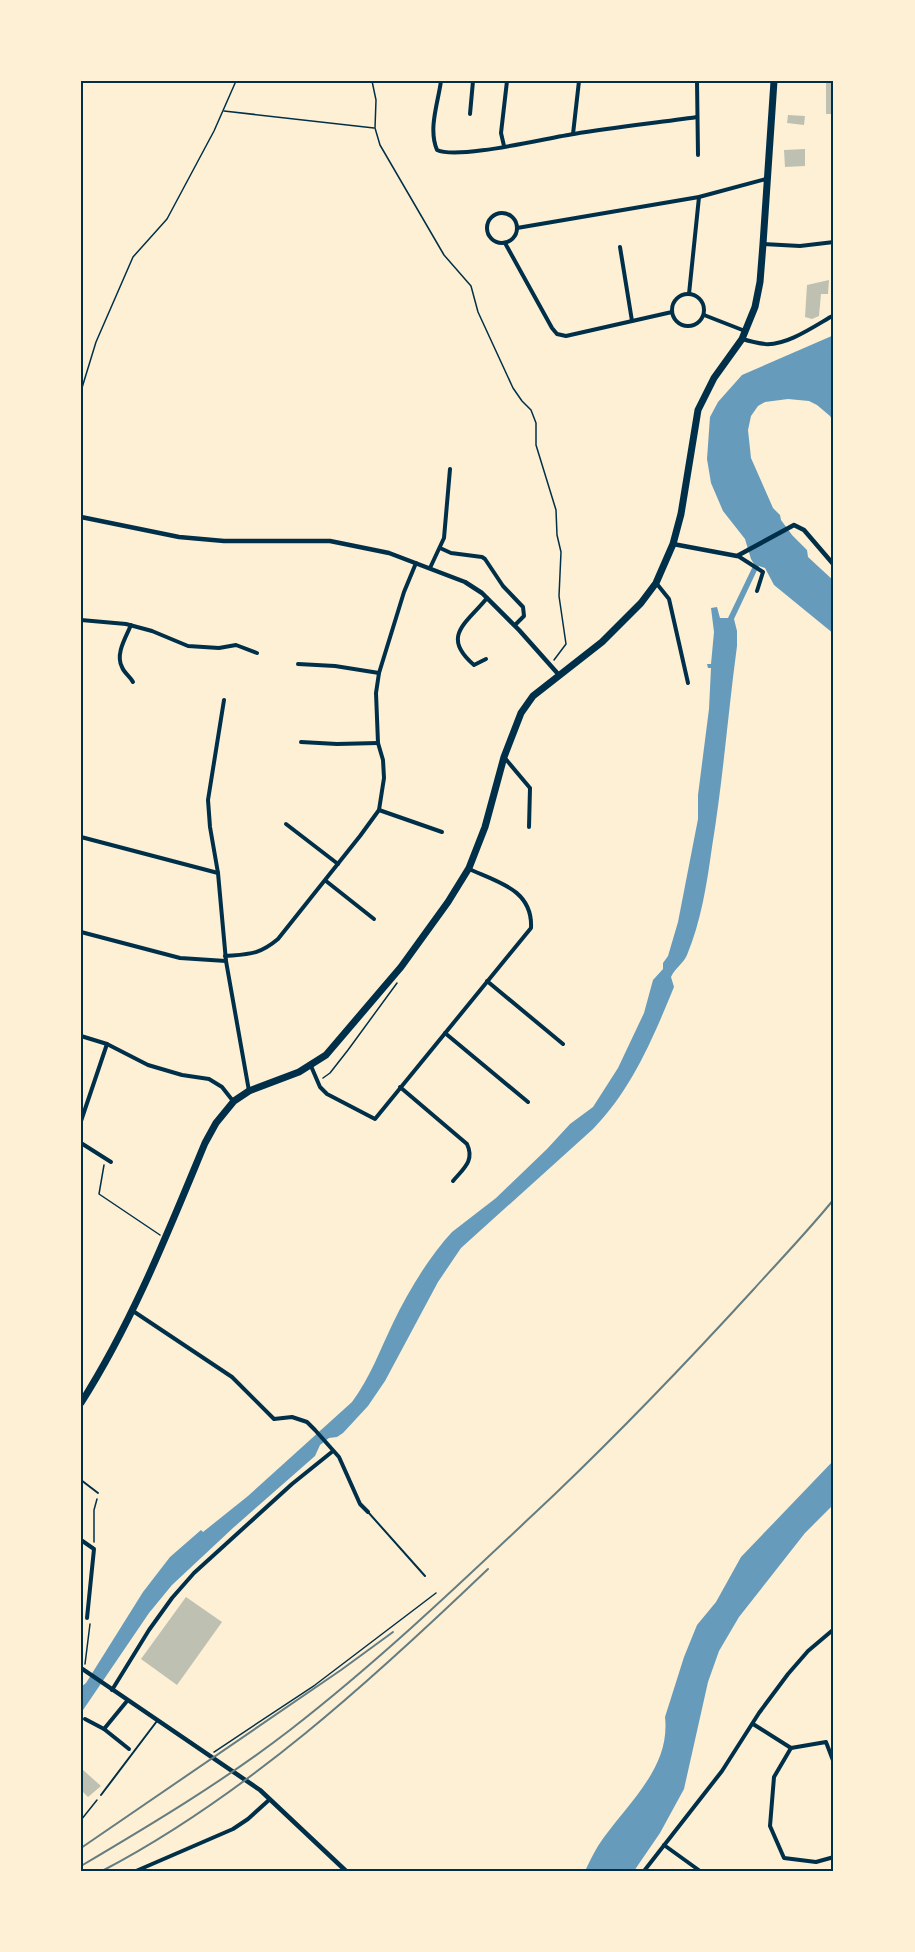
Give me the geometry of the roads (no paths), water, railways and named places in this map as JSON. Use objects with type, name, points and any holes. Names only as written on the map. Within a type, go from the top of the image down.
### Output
[{"type":"highway","points":[[81,1403],[133,1311],[205,1143],[216,1123],[234,1101],[249,1092],[299,1072],[326,1055],[400,967],[448,903],[469,868],[485,827],[504,757],[521,713],[533,696],[602,642],[641,603],[656,584],[673,544],[681,514],[698,410],[714,378],[742,339],[755,307],[760,282],[774,81]]},
{"type":"street","points":[[441,81],[433,141],[437,150],[444,153],[464,152],[698,117]]},
{"type":"street","points":[[470,114],[473,81]]},
{"type":"street","points":[[504,146],[501,133],[507,81]]},
{"type":"street","points":[[573,134],[579,81]]},
{"type":"street","points":[[698,81],[698,155]]},
{"type":"street","points":[[517,228],[699,197],[767,179]]},
{"type":"street","points":[[689,294],[699,197]]},
{"type":"street","points":[[506,213],[514,219],[517,228],[514,238],[505,243],[496,243],[489,237],[486,228],[489,219],[497,214],[506,213]]},
{"type":"street","points":[[763,244],[800,246],[834,242]]},
{"type":"street","points":[[505,243],[557,334],[566,336],[672,312]]},
{"type":"street","points":[[620,247],[632,321]]},
{"type":"street","points":[[689,294],[702,301],[704,315],[697,323],[687,326],[677,322],[672,312],[676,299],[689,294]]},
{"type":"street","points":[[704,315],[745,331]]},
{"type":"street","points":[[742,339],[767,345],[802,333],[834,315]]},
{"type":"street","points":[[430,568],[444,538],[450,469]]},
{"type":"street","points":[[81,517],[178,537],[224,541],[330,541],[374,549],[465,582],[488,598],[559,675]]},
{"type":"street","points":[[737,556],[789,526],[800,526],[834,564]]},
{"type":"street","points":[[673,544],[737,556],[748,562],[760,569],[764,575],[757,591]]},
{"type":"street","points":[[440,548],[451,553],[482,556],[485,559],[503,586],[524,609],[524,616],[514,625]]},
{"type":"street","points":[[81,932],[180,958],[226,958],[265,950],[278,939],[326,881],[379,810],[384,778],[378,743],[376,693],[379,673],[404,592],[416,563]]},
{"type":"street","points":[[656,584],[669,599],[688,682]]},
{"type":"street","points":[[486,659],[474,665],[463,656],[457,642],[460,629],[488,598]]},
{"type":"street","points":[[81,620],[152,631],[188,646],[219,648],[236,645],[257,653]]},
{"type":"street","points":[[131,626],[120,652],[120,661],[122,669],[133,682]]},
{"type":"street","points":[[298,664],[335,666],[379,673]]},
{"type":"street","points":[[225,700],[226,708],[208,800],[226,958],[249,1092]]},
{"type":"street","points":[[301,742],[378,743]]},
{"type":"street","points":[[504,757],[530,788],[529,826]]},
{"type":"street","points":[[379,810],[442,832]]},
{"type":"street","points":[[286,824],[338,864]]},
{"type":"street","points":[[81,837],[218,873]]},
{"type":"street","points":[[310,1065],[320,1087],[327,1094],[375,1119],[531,928],[532,916],[525,902],[514,890],[469,868]]},
{"type":"street","points":[[326,881],[374,919]]},
{"type":"street","points":[[488,981],[563,1044]]},
{"type":"street","points":[[445,1033],[528,1102]]},
{"type":"street","points":[[81,1036],[107,1044],[148,1065],[209,1079],[222,1087],[234,1101]]},
{"type":"street","points":[[81,1121],[107,1044]]},
{"type":"street","points":[[400,1087],[467,1144],[471,1152],[470,1161],[453,1181]]},
{"type":"street","points":[[81,1143],[111,1162]]},
{"type":"street","points":[[133,1311],[232,1377],[274,1419],[292,1417],[306,1422],[339,1457],[360,1504],[368,1512]]},
{"type":"street","points":[[111,1690],[149,1630],[194,1573],[292,1484],[333,1451]]},
{"type":"street","points":[[81,1540],[94,1549],[87,1618]]},
{"type":"street","points":[[644,1871],[722,1771],[788,1674],[808,1651],[834,1629]]},
{"type":"street","points":[[82,1668],[260,1790],[346,1871]]},
{"type":"street","points":[[104,1730],[127,1701]]},
{"type":"street","points":[[85,1719],[129,1749]]},
{"type":"street","points":[[753,1724],[791,1748],[826,1742],[834,1762]]},
{"type":"street","points":[[791,1748],[774,1777],[770,1826],[784,1858],[816,1862],[834,1857]]},
{"type":"street","points":[[136,1871],[149,1869],[232,1829],[248,1819],[269,1800]]},
{"type":"street","points":[[664,1845],[700,1871]]},
{"type":"lane","points":[[81,1480],[98,1493]]},
{"type":"lane","points":[[368,1512],[425,1576]]},
{"type":"lane","points":[[101,1795],[157,1721]]},
{"type":"water","points":[[834,335],[834,423],[830,416],[817,405],[809,401],[788,399],[765,402],[758,406],[751,416],[748,430],[751,458],[773,508],[792,535],[807,550],[808,557],[834,581],[834,634],[774,585],[765,568],[759,566],[734,619],[737,646],[716,822],[700,916],[687,955],[671,977],[674,987],[640,1062],[619,1097],[593,1129],[461,1248],[438,1282],[385,1381],[368,1406],[343,1433],[329,1438],[320,1445],[315,1456],[172,1585],[149,1613],[81,1713],[81,1687],[86,1683],[143,1592],[170,1557],[201,1530],[203,1532],[248,1496],[352,1402],[369,1374],[412,1287],[443,1242],[452,1232],[496,1198],[570,1124],[593,1107],[618,1068],[644,1013],[653,980],[663,969],[663,963],[668,956],[678,922],[698,819],[698,795],[709,709],[711,668],[708,668],[707,664],[711,664],[714,632],[711,608],[717,607],[720,618],[728,618],[754,564],[745,539],[723,511],[711,483],[707,459],[710,417],[718,402],[742,375]]},
{"type":"water","points":[[834,1460],[834,1504],[805,1533],[739,1617],[719,1651],[708,1682],[684,1789],[660,1833],[634,1871],[585,1871],[598,1846],[644,1786],[661,1754],[665,1736],[665,1717],[697,1625],[716,1602],[741,1557]]},
{"type":"railway","points":[[81,1866],[187,1801],[265,1749],[325,1703],[392,1645],[555,1494],[631,1419],[805,1234],[834,1199]]},
{"type":"railway","points":[[102,1871],[155,1841],[256,1772],[353,1693],[488,1569]]},
{"type":"railway","points":[[81,1848],[393,1632]]}]
